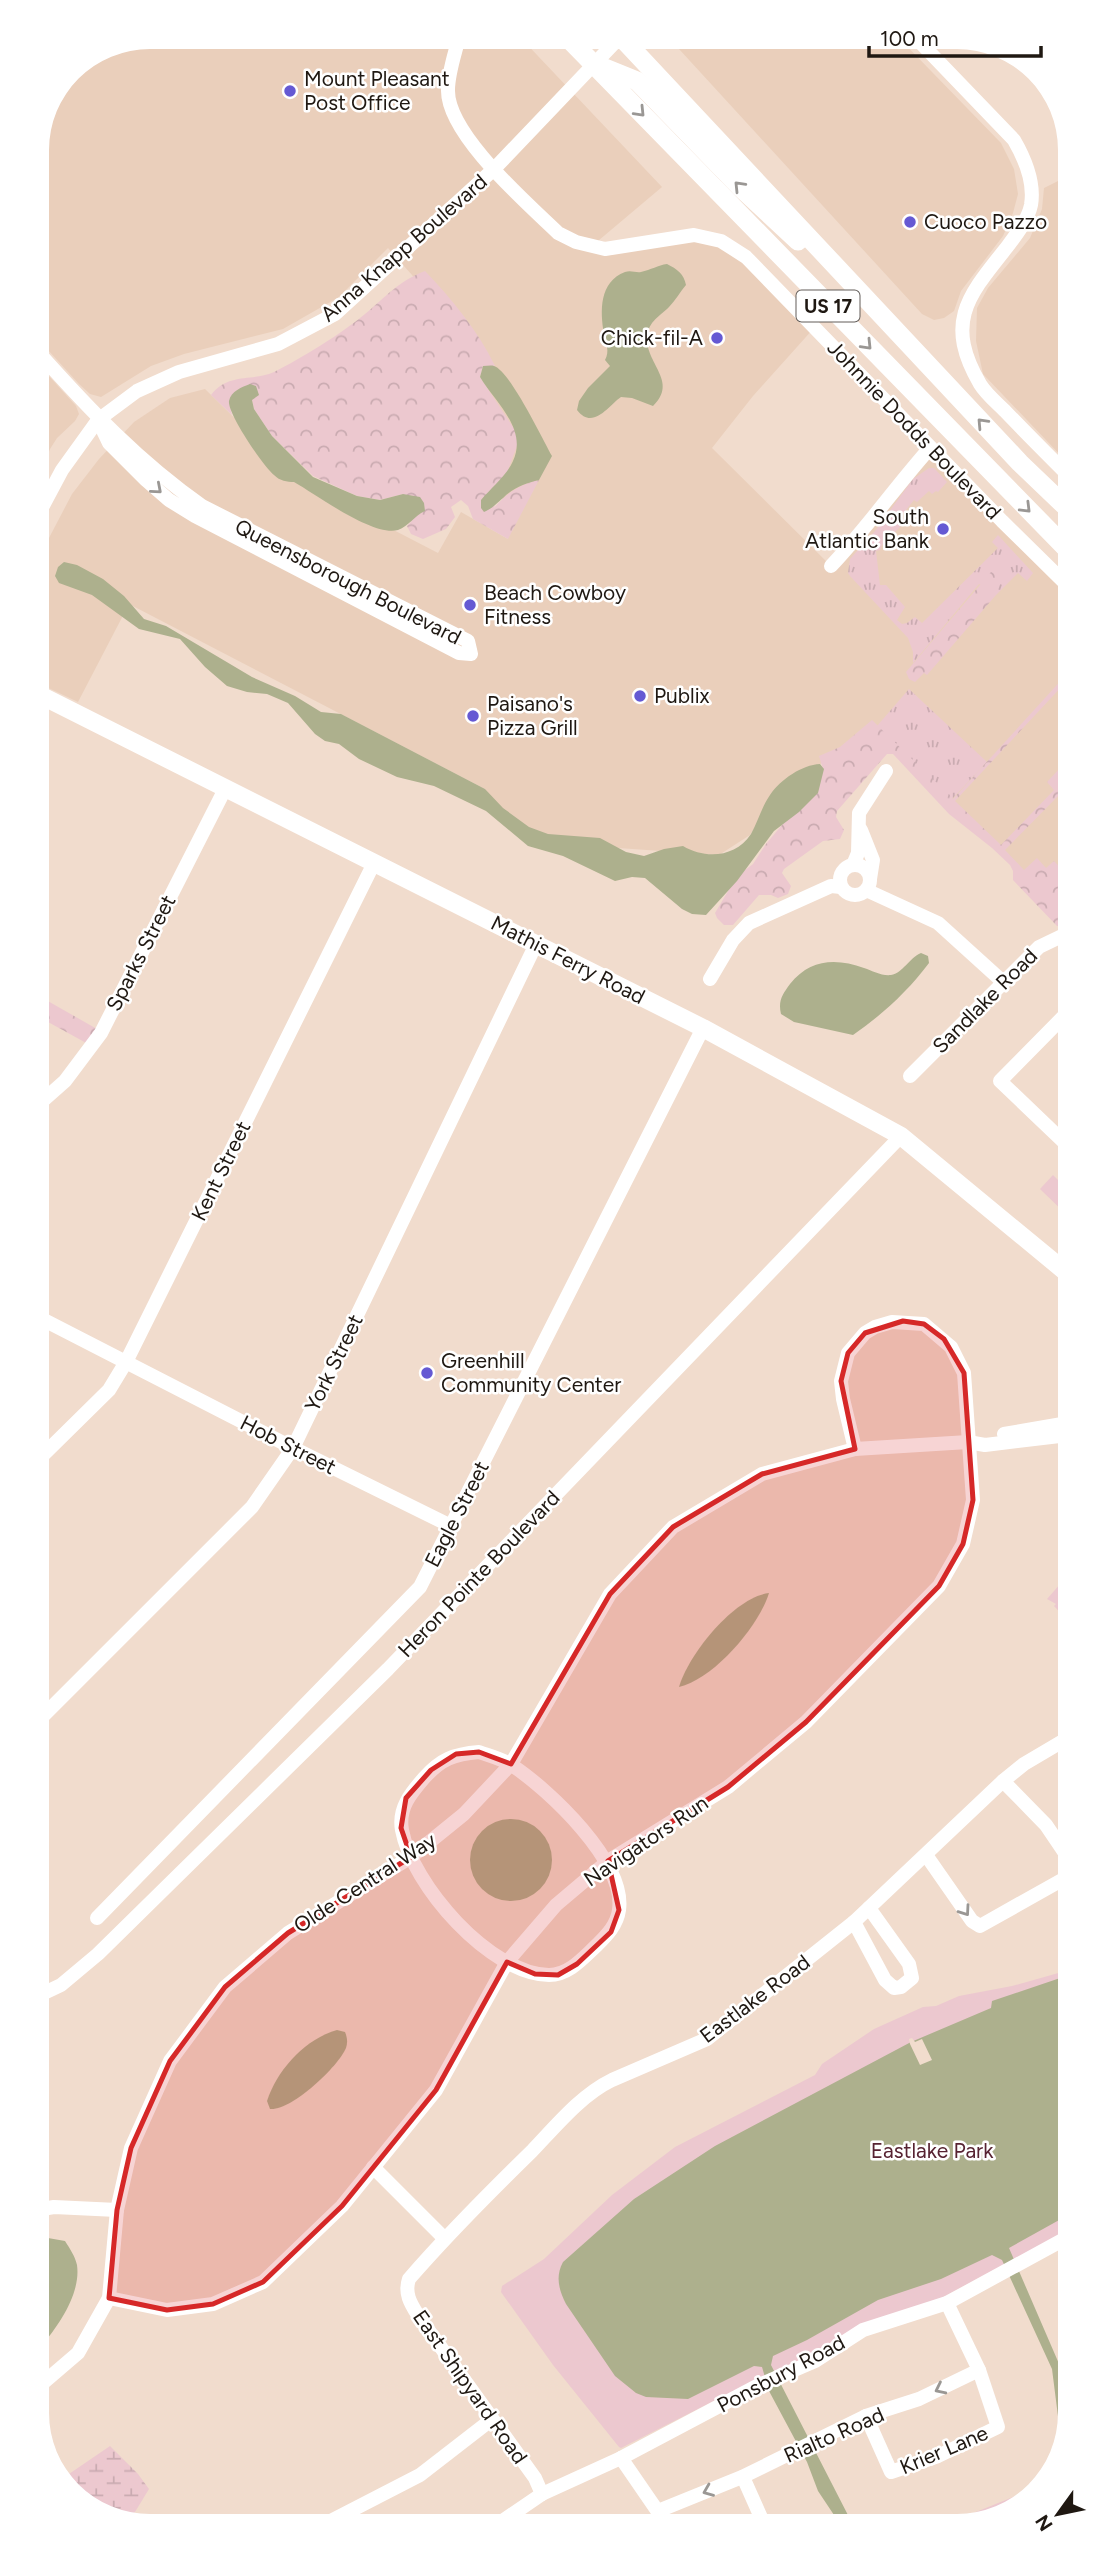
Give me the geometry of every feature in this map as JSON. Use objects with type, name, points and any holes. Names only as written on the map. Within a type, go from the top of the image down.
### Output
[{"type":"highway","name":"Johnnie Dodds Boulevard","points":[[579,49],[1058,540]]},
{"type":"highway","name":"US 17","points":[[631,49],[1020,463],[1058,499]]},
{"type":"highway","points":[[592,63],[638,81],[775,223],[863,296]]},
{"type":"main road","name":"Mathis Ferry Road","points":[[49,700],[703,1028],[901,1136],[1058,1266]]},
{"type":"street","name":"Johnnie Dodds Boulevard","points":[[457,49],[448,90],[453,115],[468,140],[558,233],[576,242],[605,249],[694,235],[721,241],[747,257],[930,448],[1058,576]]},
{"type":"street","name":"Anna Knapp Boulevard","points":[[49,494],[62,470],[98,419],[137,391],[179,372],[278,344],[335,314],[494,169],[607,49]]},
{"type":"street","points":[[927,49],[1014,140],[1031,180],[1031,206],[1017,233],[975,287],[963,316],[961,330],[968,358],[981,387],[1058,465]]},
{"type":"street","points":[[49,365],[98,419]]},
{"type":"street","name":"Queensborough Boulevard","points":[[98,419],[118,434],[148,466],[202,506],[468,641],[471,654],[448,648],[169,500],[109,443],[98,419]]},
{"type":"street","points":[[831,566],[864,531],[930,448]]},
{"type":"street","points":[[853,865],[858,853],[859,813],[886,771]]},
{"type":"street","name":"Sparks Street","points":[[49,1095],[65,1081],[101,1033],[225,789]]},
{"type":"street","points":[[858,822],[873,860],[868,884],[856,895],[845,892],[841,887],[840,876],[853,865],[864,868],[868,884],[938,923],[1002,981]]},
{"type":"street","name":"Kent Street","points":[[49,1449],[109,1390],[126,1362],[374,863]]},
{"type":"street","points":[[710,979],[733,940],[749,923],[831,886],[841,887]]},
{"type":"street","name":"Sandlake Road","points":[[910,1076],[1002,981],[1039,947],[1058,938]]},
{"type":"street","name":"York Street","points":[[49,1710],[251,1507],[293,1448],[536,944]]},
{"type":"street","points":[[1058,1021],[1000,1081],[1058,1136]]},
{"type":"street","name":"Eagle Street","points":[[97,1919],[420,1587],[703,1028]]},
{"type":"street","name":"Heron Pointe Boulevard","points":[[49,1990],[98,1954],[388,1669],[901,1136]]},
{"type":"street","points":[[855,1448],[842,1399],[841,1381],[848,1353],[865,1333],[884,1324],[903,1321],[924,1324],[944,1339],[958,1359],[964,1373],[968,1442]]},
{"type":"street","name":"Hob Street","points":[[49,1323],[293,1448],[451,1525]]},
{"type":"street","name":"Olde Central Way","points":[[968,1442],[1058,1425]]},
{"type":"street","name":"Olde Central Way","points":[[49,2378],[78,2353],[109,2298],[117,2210],[131,2148],[170,2061],[225,1987],[288,1933],[411,1857],[464,1814],[511,1764],[610,1594],[673,1527],[762,1474],[855,1448],[968,1442],[985,1445],[1058,1436]]},
{"type":"street","name":"Navigators Run","points":[[109,2298],[167,2310],[212,2304],[263,2282],[342,2206],[436,2090],[507,1962],[556,1905],[608,1861],[728,1787],[806,1722],[939,1586],[963,1544],[973,1500],[968,1442]]},
{"type":"street","name":"Eastlake Road","points":[[409,2278],[444,2238],[574,2109],[598,2089],[612,2080],[707,2039],[854,1922],[1003,1781],[1024,1764],[1058,1744]]},
{"type":"street","points":[[479,1752],[511,1764],[559,1803],[608,1861],[617,1884],[619,1910],[611,1931],[577,1964],[558,1975],[535,1975],[507,1962],[482,1945],[430,1892],[411,1857],[401,1828],[406,1798],[431,1770],[456,1754],[479,1752]]},
{"type":"street","points":[[1003,1781],[1046,1825],[1058,1843]]},
{"type":"street","points":[[926,1854],[972,1921],[980,1926],[1058,1882]]},
{"type":"street","points":[[854,1922],[885,1980],[894,1988],[906,1984],[912,1978],[909,1964],[869,1908]]},
{"type":"street","points":[[373,2167],[444,2238]]},
{"type":"street","points":[[49,2208],[117,2210]]},
{"type":"street","name":"Ponsbury Road","points":[[513,2514],[542,2494],[621,2458],[759,2385],[815,2361],[863,2330],[947,2303],[1058,2243]]},
{"type":"street","name":"East Shipyard Road","points":[[409,2278],[405,2288],[419,2317],[535,2478],[542,2494]]},
{"type":"street","points":[[947,2303],[979,2370]]},
{"type":"street","name":"Rialto Road","points":[[667,2514],[866,2416],[919,2399],[979,2370]]},
{"type":"street","name":"Krier Lane","points":[[866,2416],[891,2472],[938,2456],[998,2427],[979,2370]]},
{"type":"street","points":[[344,2514],[420,2475],[492,2420]]},
{"type":"street","points":[[621,2458],[659,2514]]},
{"type":"street","points":[[743,2477],[759,2514]]},
{"type":"highlighted area","points":[[903,1321],[924,1324],[944,1339],[964,1373],[973,1500],[963,1544],[939,1586],[806,1722],[728,1787],[608,1861],[619,1910],[611,1932],[577,1964],[558,1975],[535,1974],[507,1962],[436,2090],[342,2206],[263,2282],[213,2304],[167,2310],[109,2298],[117,2210],[131,2148],[170,2061],[225,1987],[288,1933],[411,1857],[401,1828],[406,1798],[431,1770],[456,1754],[479,1752],[511,1764],[610,1594],[673,1527],[762,1474],[855,1449],[841,1381],[848,1353],[865,1333]]},
{"type":"shaded area","points":[[150,49],[531,49],[662,187],[592,246],[694,235],[721,241],[814,328],[753,396],[712,448],[831,566],[930,448],[1058,576],[1058,911],[877,727],[862,744],[783,782],[750,835],[719,855],[546,843],[505,818],[485,789],[129,604],[78,702],[49,688],[49,538],[72,494],[99,459],[134,422],[170,398],[205,389],[299,481],[438,553],[461,512],[508,539],[483,355],[388,248],[339,297],[283,329],[184,354],[151,366],[101,397],[90,394],[49,351],[49,143],[59,105],[83,74],[111,57]]},
{"type":"shaded area","points":[[679,49],[910,49],[1001,143],[1014,169],[1018,194],[1003,236],[961,291],[954,311],[944,318],[934,320],[922,314]]},
{"type":"shaded area","points":[[1058,181],[1058,453],[983,374],[976,341],[977,308],[988,288],[1030,238],[1042,209],[1044,188]]},
{"type":"shaded area","points":[[667,264],[679,272],[686,285],[648,331],[648,346],[662,380],[660,397],[653,406],[621,397],[595,417],[583,416],[577,410],[579,401],[610,366],[605,360],[607,350],[602,316],[606,290],[616,277],[625,272],[641,272]]},
{"type":"shaded area","points":[[483,366],[494,366],[509,380],[552,456],[539,480],[515,489],[484,512],[481,500],[507,471],[517,449],[508,416],[480,377]]},
{"type":"shaded area","points":[[49,376],[76,406],[79,414],[49,451]]},
{"type":"shaded area","points":[[250,384],[256,386],[259,395],[252,400],[254,409],[272,436],[313,477],[357,496],[380,500],[403,494],[420,497],[425,511],[398,530],[387,530],[360,521],[294,482],[276,477],[247,439],[230,407],[232,395]]},
{"type":"shaded area","points":[[64,562],[77,565],[103,579],[124,596],[144,619],[166,626],[252,677],[295,696],[321,712],[341,714],[485,789],[503,808],[529,827],[548,834],[600,838],[626,852],[644,856],[683,846],[701,853],[719,854],[737,848],[744,842],[751,834],[770,795],[792,774],[820,764],[824,769],[818,793],[774,831],[737,881],[706,915],[692,914],[682,909],[645,878],[632,877],[615,881],[563,856],[528,846],[486,811],[434,786],[397,777],[359,759],[339,744],[325,741],[315,734],[288,703],[267,694],[227,686],[205,667],[180,639],[139,629],[92,595],[59,583],[55,576],[58,567]]},
{"type":"shaded area","points":[[921,953],[928,956],[929,963],[921,973],[894,1002],[853,1035],[794,1022],[781,1014],[780,1002],[787,988],[798,976],[815,965],[843,963],[891,975]]},
{"type":"shaded area","points":[[769,1593],[756,1620],[733,1649],[706,1674],[679,1687],[692,1659],[714,1630],[741,1605]]},
{"type":"shaded area","points":[[511,1819],[527,1822],[540,1831],[549,1844],[552,1860],[549,1876],[540,1889],[527,1898],[511,1901],[495,1898],[482,1889],[473,1876],[470,1860],[473,1844],[482,1831],[495,1822]]},
{"type":"shaded area","name":"Eastlake Park","points":[[1058,1979],[1058,2221],[1009,2248],[1058,2361],[1058,2415],[1052,2369],[1002,2260],[992,2255],[941,2279],[878,2300],[773,2356],[771,2365],[847,2514],[833,2514],[818,2491],[807,2462],[769,2391],[762,2367],[754,2366],[688,2399],[646,2397],[636,2393],[615,2376],[566,2304],[560,2289],[559,2273],[563,2262],[634,2199],[715,2146],[911,2042],[991,2008],[992,2001]]},
{"type":"shaded area","points":[[337,2030],[345,2032],[347,2044],[334,2066],[301,2096],[279,2108],[270,2109],[267,2101],[285,2067],[303,2048]]},
{"type":"shaded area","points":[[49,2238],[65,2241],[77,2265],[76,2286],[68,2308],[49,2337]]},
{"type":"green space","points":[[425,271],[481,340],[495,366],[483,366],[480,377],[515,430],[518,443],[494,508],[514,490],[539,480],[508,539],[473,519],[468,506],[461,500],[451,507],[455,517],[446,529],[423,539],[411,534],[407,526],[419,513],[403,494],[380,500],[357,496],[313,476],[272,436],[254,409],[252,400],[229,401],[232,415],[211,395],[225,383],[266,375],[297,360],[345,330],[400,285]]},
{"type":"green space","points":[[929,468],[934,468],[947,482],[938,492],[932,494],[929,491],[917,502],[914,500],[901,516],[906,521],[880,550],[876,551],[880,585],[886,585],[905,607],[897,620],[902,624],[915,617],[922,623],[998,548],[992,542],[998,535],[1033,573],[1027,581],[1018,573],[996,595],[995,590],[979,584],[913,663],[913,652],[908,638],[848,573],[850,559],[875,531],[913,479]]},
{"type":"green space","points":[[991,572],[997,573],[999,580],[996,595],[927,675],[924,673],[915,682],[909,679],[906,672]]},
{"type":"green space","points":[[1058,684],[1058,691],[955,801],[1001,845],[1054,790],[1047,782],[1058,770],[1058,796],[1005,850],[1024,870],[1037,858],[1046,868],[1054,861],[1058,865],[1058,926],[1013,880],[1010,865],[949,814],[893,754],[887,754],[837,811],[836,817],[844,830],[840,839],[823,841],[784,869],[782,873],[791,886],[788,894],[778,898],[759,895],[733,925],[724,925],[717,918],[715,913],[737,876],[753,864],[766,844],[819,781],[823,769],[819,756],[840,747],[872,720],[953,799]]},
{"type":"green space","points":[[909,689],[987,762],[952,799],[877,726]]},
{"type":"green space","points":[[49,1002],[97,1029],[88,1044],[49,1023]]},
{"type":"green space","points":[[1053,1175],[1058,1180],[1058,1206],[1040,1189]]},
{"type":"green space","points":[[1058,1586],[1058,1610],[1054,1606],[1056,1604],[1047,1599]]},
{"type":"green space","name":"Eastlake Park","points":[[1058,1973],[1058,2235],[932,2303],[867,2322],[802,2359],[619,2447],[553,2365],[501,2292],[502,2286],[544,2259],[612,2195],[675,2147],[815,2075],[822,2064],[874,2029],[923,2007],[936,2006],[959,1996],[1012,1986]]},
{"type":"green space","points":[[110,2446],[149,2489],[135,2512],[124,2511],[88,2493],[69,2474]]},
{"type":"green space","points":[[1013,2497],[1002,2504],[977,2512]]},
{"type":"pier","points":[[912,2038],[915,2042],[922,2039],[932,2060],[920,2065],[910,2044],[909,2039]]},
{"type":"place","name":"Mount Pleasant Post Office","points":[[290,91]]},
{"type":"place","name":"Cuoco Pazzo","points":[[910,222]]},
{"type":"place","name":"Chick-fil-A","points":[[717,338]]},
{"type":"place","name":"South Atlantic Bank","points":[[943,529]]},
{"type":"place","name":"Beach Cowboy Fitness","points":[[470,605]]},
{"type":"place","name":"Publix","points":[[640,696]]},
{"type":"place","name":"Paisano's Pizza Grill","points":[[473,716]]},
{"type":"place","name":"Greenhill Community Center","points":[[427,1373]]}]
